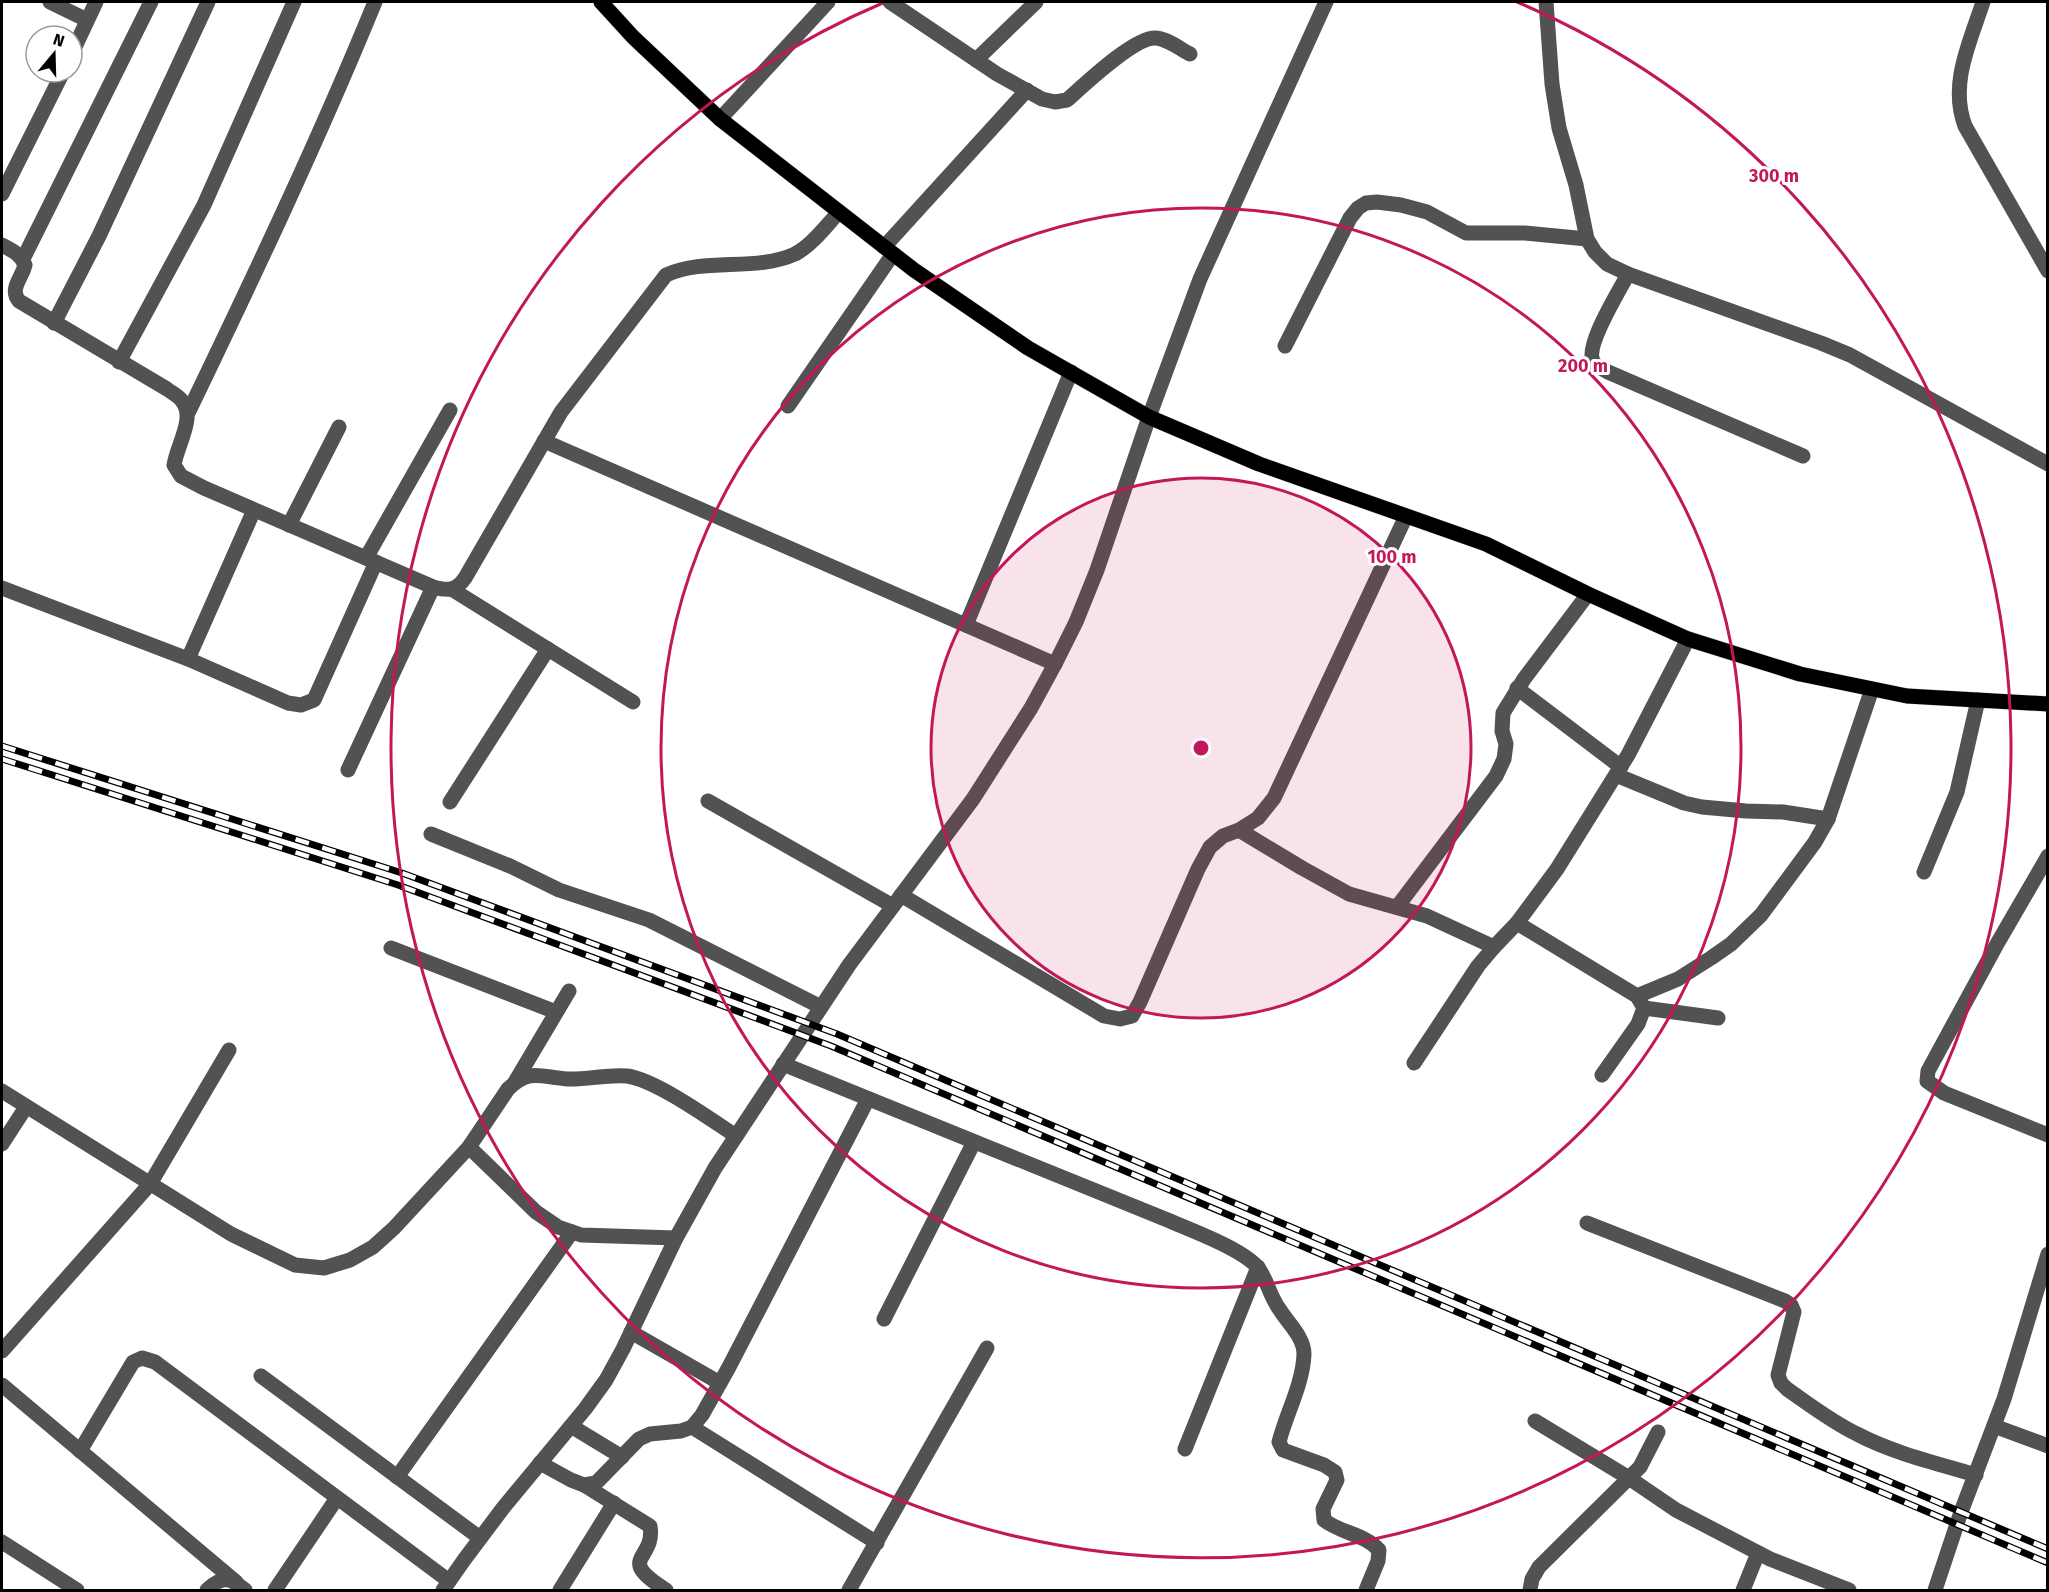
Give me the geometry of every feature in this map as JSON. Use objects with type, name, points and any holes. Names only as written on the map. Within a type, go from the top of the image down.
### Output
[{"type":"main road","points":[[601,2],[633,37],[720,119],[889,250],[1028,348],[1149,417],[1259,464],[1486,544],[1588,594],[1688,639],[1800,674],[1907,696],[2048,705]]},
{"type":"street","points":[[50,2],[87,20]]},
{"type":"street","points":[[84,27],[96,2]]},
{"type":"street","points":[[23,259],[151,2]]},
{"type":"street","points":[[54,323],[99,236],[208,2]]},
{"type":"street","points":[[119,362],[204,205],[294,2]]},
{"type":"street","points":[[375,2],[342,82],[256,273],[189,411],[174,465],[181,476],[204,489],[433,587],[445,591],[453,590],[460,586],[481,554],[507,503],[577,390],[666,276],[695,267],[769,261],[795,254],[811,242],[839,212]]},
{"type":"street","points":[[720,119],[828,2]]},
{"type":"street","points":[[890,2],[976,60],[1042,99],[1055,102],[1066,100],[1141,41],[1155,38],[1190,54]]},
{"type":"street","points":[[976,60],[1036,2]]},
{"type":"street","points":[[80,1451],[133,1362],[142,1358],[155,1362],[337,1498],[446,1586],[480,1538],[606,1380],[676,1238],[715,1168],[849,965],[973,799],[1031,708],[1076,622],[1097,570],[1149,417],[1200,279],[1324,2]]},
{"type":"street","points":[[1546,2],[1552,84],[1559,128],[1576,185],[1587,239],[1595,252],[1607,264],[1628,274],[1787,330],[1850,356],[2048,464]]},
{"type":"street","points":[[1983,2],[1961,68],[1958,91],[1959,110],[1965,126],[2048,271]]},
{"type":"street","points":[[2,194],[57,84]]},
{"type":"street","points":[[788,406],[889,250],[1028,90]]},
{"type":"street","points":[[1285,346],[1350,218],[1358,208],[1366,203],[1377,202],[1417,209],[1466,232],[1525,233],[1587,239]]},
{"type":"street","points":[[2,245],[23,259],[25,265],[14,290],[19,301],[167,389],[182,400],[189,411]]},
{"type":"street","points":[[1628,274],[1594,341],[1591,354],[1593,363],[1608,372],[1803,456]]},
{"type":"street","points":[[966,625],[1071,372]]},
{"type":"street","points":[[2,588],[188,659],[288,703],[302,705],[314,699],[371,560],[450,410]]},
{"type":"street","points":[[289,525],[339,427]]},
{"type":"street","points":[[544,441],[1055,664]]},
{"type":"street","points":[[188,659],[254,510]]},
{"type":"street","points":[[708,801],[897,901],[1104,1016],[1120,1019],[1132,1016],[1210,847],[1223,836],[1239,830],[1258,818],[1274,798],[1406,516]]},
{"type":"street","points":[[348,770],[433,587]]},
{"type":"street","points":[[453,590],[633,702]]},
{"type":"street","points":[[1397,907],[1496,776],[1504,759],[1506,744],[1502,731],[1503,713],[1517,688],[1588,594]]},
{"type":"street","points":[[1414,1063],[1478,966],[1517,923],[1557,869],[1640,733],[1688,639]]},
{"type":"street","points":[[450,802],[548,649]]},
{"type":"street","points":[[1517,688],[1618,771],[1684,803],[1702,807],[1783,812],[1828,819]]},
{"type":"street","points":[[1640,1002],[1731,944],[1761,915],[1815,842],[1828,819],[1872,689]]},
{"type":"street","points":[[1924,872],[1957,792],[1978,700]]},
{"type":"street","points":[[1239,830],[1349,894],[1426,916],[1494,947]]},
{"type":"street","points":[[430,834],[510,866],[559,890],[649,920],[821,1007]]},
{"type":"street","points":[[2048,856],[1933,1061],[1928,1071],[1927,1081],[1944,1093],[2048,1135]]},
{"type":"street","points":[[1517,923],[1640,1002],[1718,1018]]},
{"type":"street","points":[[391,948],[556,1012]]},
{"type":"street","points":[[2,1091],[231,1234],[295,1264],[324,1268],[350,1260],[373,1247],[394,1228],[469,1147],[515,1082],[569,991]]},
{"type":"street","points":[[1602,1075],[1638,1024],[1640,1002]]},
{"type":"street","points":[[2,1351],[150,1184],[230,1050]]},
{"type":"street","points":[[783,1064],[1210,1238],[1258,1267],[1276,1305],[1299,1336],[1304,1351],[1302,1369],[1279,1442],[1283,1450],[1324,1465],[1335,1472],[1338,1480],[1323,1509],[1324,1520],[1330,1525],[1373,1543],[1379,1550],[1378,1561],[1366,1590]]},
{"type":"street","points":[[515,1082],[535,1074],[567,1078],[629,1076],[681,1100],[736,1136]]},
{"type":"street","points":[[584,1485],[596,1483],[639,1439],[650,1434],[681,1431],[692,1427],[702,1415],[868,1099]]},
{"type":"street","points":[[2,1144],[26,1107]]},
{"type":"street","points":[[884,1319],[974,1142]]},
{"type":"street","points":[[469,1147],[536,1212],[558,1227],[581,1235],[676,1238]]},
{"type":"street","points":[[1587,1223],[1785,1300],[1794,1312],[1778,1375],[1786,1389],[1859,1436],[1976,1475]]},
{"type":"street","points":[[397,1477],[572,1232]]},
{"type":"street","points":[[1935,1590],[1961,1512],[2004,1399],[2048,1254]]},
{"type":"street","points":[[1185,1449],[1258,1267]]},
{"type":"street","points":[[630,1332],[720,1383]]},
{"type":"street","points":[[849,1590],[987,1347]]},
{"type":"street","points":[[261,1376],[480,1538]]},
{"type":"street","points":[[2,1385],[240,1586]]},
{"type":"street","points":[[1535,1421],[1629,1478],[1676,1510],[1758,1553],[1849,1590]]},
{"type":"street","points":[[571,1426],[622,1457]]},
{"type":"street","points":[[1994,1426],[2048,1446]]},
{"type":"street","points":[[692,1427],[877,1543]]},
{"type":"street","points":[[1530,1590],[1532,1579],[1539,1567],[1640,1467],[1658,1432]]},
{"type":"street","points":[[540,1463],[584,1485],[650,1526],[651,1535],[639,1559],[640,1570],[648,1579],[666,1590]]},
{"type":"street","points":[[275,1590],[337,1498]]},
{"type":"street","points":[[560,1590],[614,1503]]},
{"type":"street","points":[[2,1542],[77,1590]]},
{"type":"street","points":[[1743,1590],[1758,1553]]},
{"type":"street","points":[[207,1590],[215,1582],[226,1579],[240,1586]]},
{"type":"railway","points":[[2,746],[402,873],[837,1034],[2048,1549]]},
{"type":"railway","points":[[2,759],[398,885],[831,1046],[2048,1563]]}]
